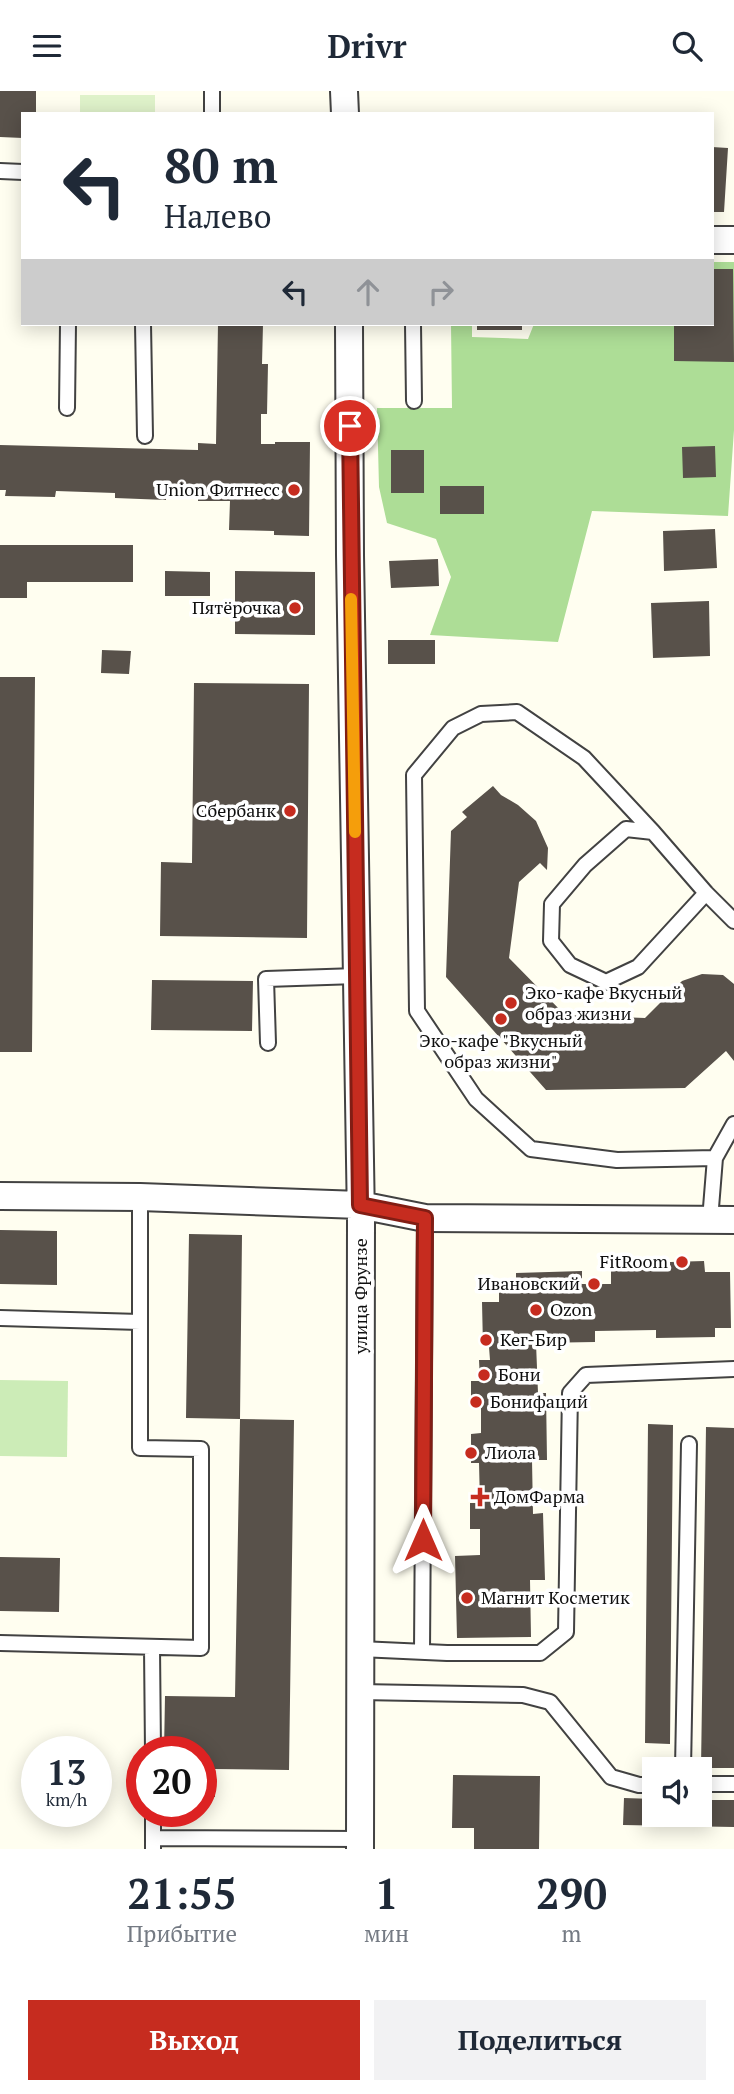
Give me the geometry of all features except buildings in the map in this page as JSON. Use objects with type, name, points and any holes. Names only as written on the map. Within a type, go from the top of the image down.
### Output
[{"type":"street","points":[[344,91],[345,112]]},
{"type":"street","points":[[714,240],[734,240]]},
{"type":"street","name":"улица Фрунзе","points":[[349,326],[360,1205],[360,1844]]},
{"type":"street","points":[[0,1196],[140,1197],[360,1205],[425,1218],[722,1220]]},
{"type":"lane","points":[[212,91],[212,112]]},
{"type":"lane","points":[[0,171],[21,172]]},
{"type":"lane","points":[[67,408],[68,326]]},
{"type":"lane","points":[[143,326],[145,436]]},
{"type":"lane","points":[[413,326],[414,401]]},
{"type":"lane","points":[[715,1158],[617,1160],[531,1149],[476,1099],[417,1011],[414,775],[453,729],[481,714],[517,712],[584,758],[734,921]]},
{"type":"lane","points":[[653,832],[626,829],[585,865],[552,904],[551,941],[570,965],[606,982],[638,967],[706,893]]},
{"type":"lane","points":[[268,1043],[266,979],[357,977]]},
{"type":"lane","points":[[722,1220],[715,1158],[734,1124]]},
{"type":"lane","points":[[0,1643],[201,1648],[201,1450],[139,1448],[140,1197]]},
{"type":"lane","points":[[422,1652],[425,1218]]},
{"type":"lane","points":[[0,1318],[140,1322]]},
{"type":"lane","points":[[360,1649],[540,1653],[566,1632],[570,1393],[586,1375],[734,1369]]},
{"type":"lane","points":[[682,1757],[689,1444]]},
{"type":"lane","points":[[152,1647],[152,1736]]},
{"type":"lane","points":[[360,1692],[523,1695],[551,1702],[611,1777],[642,1785]]},
{"type":"lane","points":[[712,1784],[734,1784]]},
{"type":"lane","points":[[153,1843],[360,1844]]},
{"type":"green space","points":[[80,95],[155,95],[155,112],[80,112]]},
{"type":"green space","points":[[714,262],[734,262],[734,430],[728,516],[592,511],[558,642],[430,635],[451,577],[436,539],[387,523],[379,487],[377,408],[452,408],[451,326],[472,326],[472,337],[528,339],[533,326],[714,326]]},
{"type":"green space","points":[[0,1380],[68,1381],[67,1457],[0,1456]]},
{"type":"slow traffic","points":[[351,599],[355,832]]},
{"type":"place","name":"Union Фитнесс","points":[[294,490]]},
{"type":"place","name":"Пятёрочка","points":[[295,608]]},
{"type":"place","name":"Сбербанк","points":[[290,811]]},
{"type":"place","name":"Эко-кафе Вкусный образ жизни","points":[[511,1003]]},
{"type":"place","name":"Эко-кафе \"Вкусный образ жизни\"","points":[[501,1019]]},
{"type":"place","name":"FitRoom","points":[[682,1262]]},
{"type":"place","name":"Ивановский","points":[[594,1284]]},
{"type":"place","name":"Ozon","points":[[536,1310]]},
{"type":"place","name":"Кег-Бир","points":[[486,1340]]},
{"type":"place","name":"Бони","points":[[484,1375]]},
{"type":"place","name":"Бонифаций","points":[[476,1402]]},
{"type":"place","name":"Лиола","points":[[471,1453]]},
{"type":"place","name":"ДомФарма","points":[[480,1497]]},
{"type":"place","name":"Магнит Косметик","points":[[467,1598]]},
{"type":"route","points":[[350,426],[360,1205],[425,1218],[423,1540]]}]
